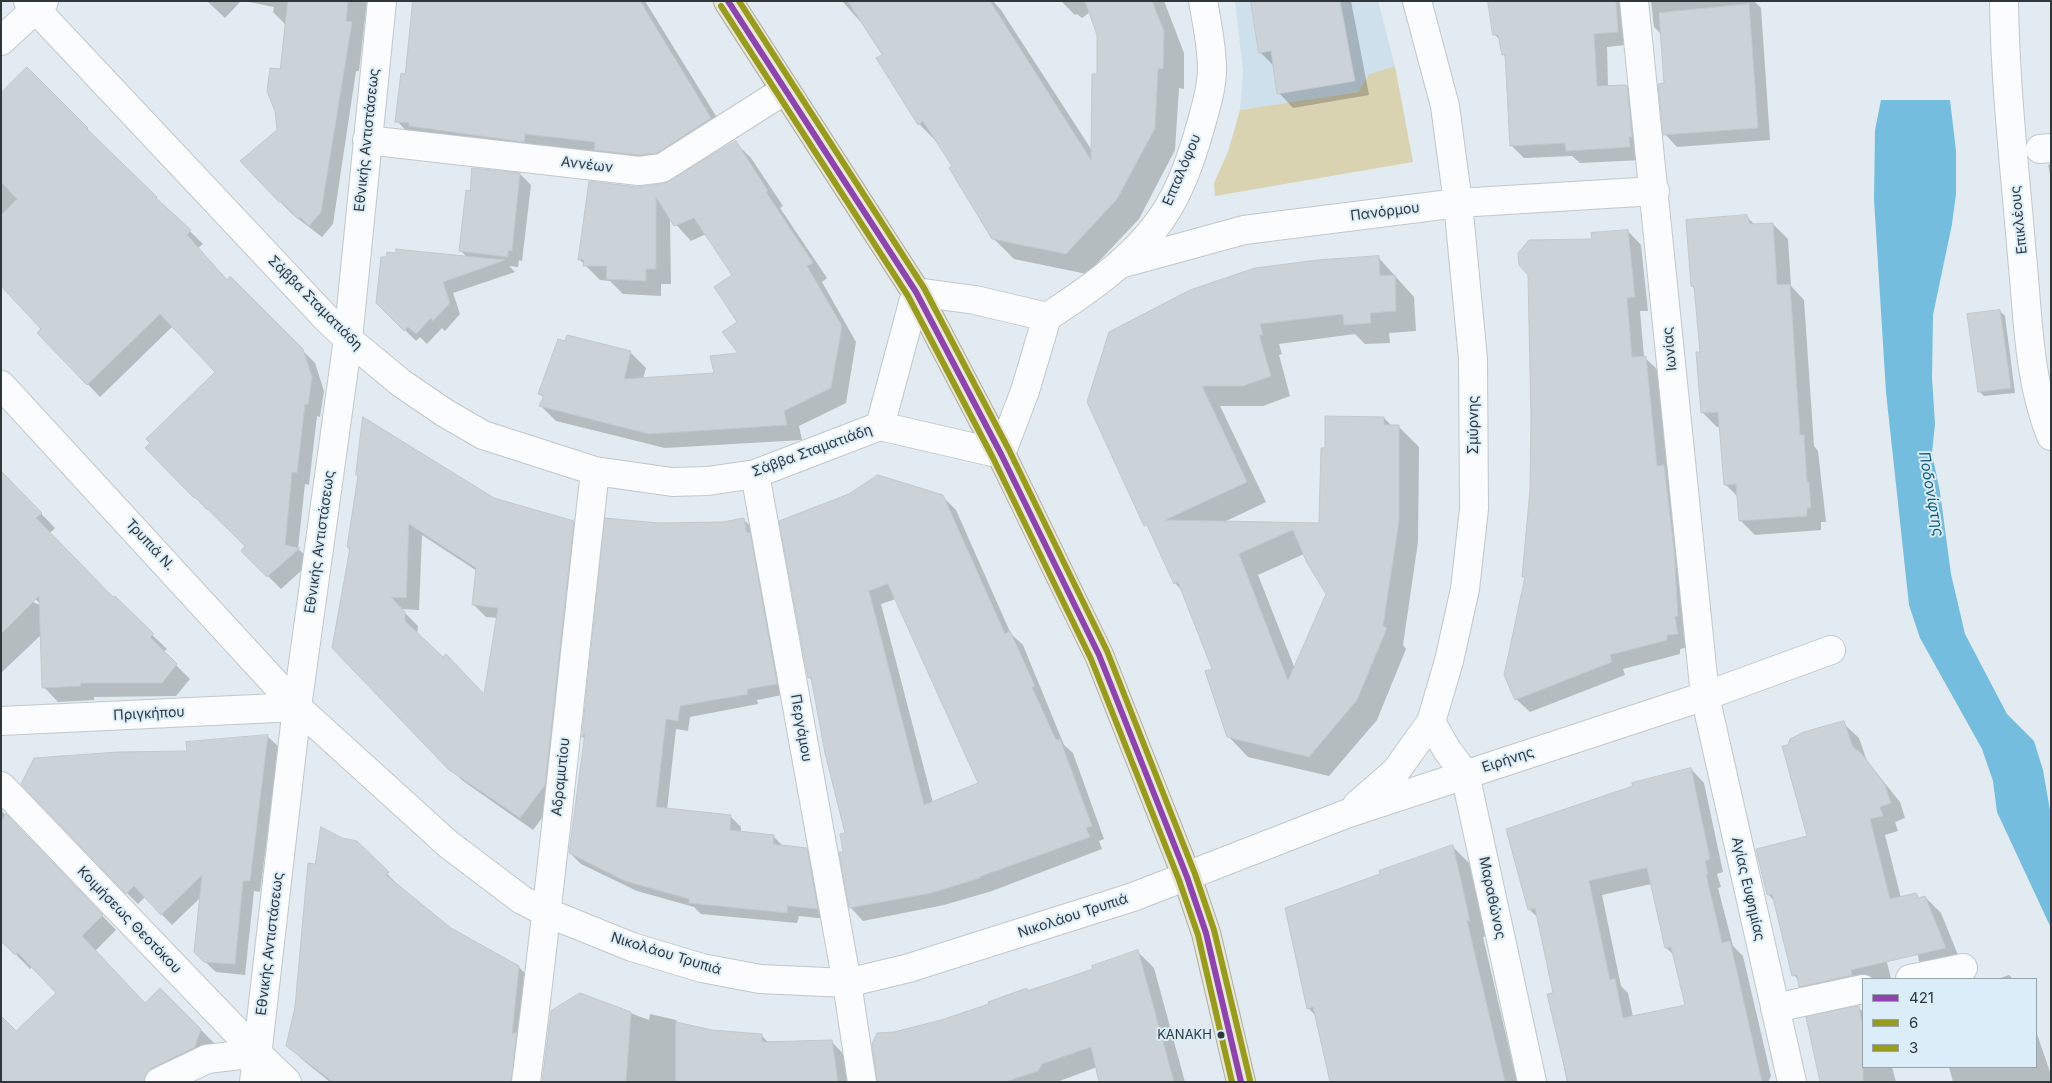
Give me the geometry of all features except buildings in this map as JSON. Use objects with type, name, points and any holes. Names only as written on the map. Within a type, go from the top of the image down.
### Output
[{"type":"main road","points":[[728,1],[916,292],[1002,454],[1099,655],[1187,877],[1206,933],[1241,1082]]},
{"type":"street","name":"Εθνικής Αντιστάσεως","points":[[254,1082],[297,707],[348,339],[382,1]]},
{"type":"street","name":"Επταλόφου","points":[[1047,317],[1089,290],[1120,264],[1149,233],[1171,203],[1194,148],[1206,108],[1212,69],[1203,1]]},
{"type":"street","name":"Σμύρνης","points":[[1346,814],[1396,771],[1431,722],[1449,661],[1465,588],[1474,509],[1473,359],[1458,203],[1445,106],[1417,1]]},
{"type":"street","name":"Ιωνίας","points":[[1634,1],[1705,696]]},
{"type":"street","name":"Επικλέους","points":[[2004,1],[2011,148],[2030,347],[2044,419],[2051,436]]},
{"type":"street","points":[[1,41],[36,4]]},
{"type":"street","name":"Σάββα Σταματιάδη","points":[[36,4],[348,339],[401,383],[444,413],[483,435],[595,471],[672,482],[708,481],[755,474],[880,426],[1002,454]]},
{"type":"street","name":"Αννέων","points":[[367,140],[639,171],[662,168],[785,90]]},
{"type":"street","name":"Πανόρμου","points":[[1120,264],[1244,230],[1458,203],[1654,191]]},
{"type":"street","points":[[916,292],[975,300],[1047,317],[1025,391],[1002,454]]},
{"type":"street","name":"Σάββα Σταματιάδη","points":[[880,426],[916,292]]},
{"type":"street","name":"Τρυπιά Ν.","points":[[1,385],[297,707]]},
{"type":"street","name":"Αδραμυτίου","points":[[526,1082],[548,913],[554,838],[595,471]]},
{"type":"street","name":"Περγάμου","points":[[755,474],[847,983],[862,1082]]},
{"type":"street","name":"Ειρήνης","points":[[1187,877],[1346,814],[1705,696],[1831,650]]},
{"type":"street","name":"Αγίας Ευφημίας","points":[[1705,696],[1792,1082]]},
{"type":"street","name":"Πριγκήπου","points":[[1,721],[297,707]]},
{"type":"street","name":"Νικολάου Τρυπιά","points":[[297,707],[448,844],[522,900],[548,913],[632,947],[702,968],[760,979],[847,983],[909,968],[1134,897],[1187,877]]},
{"type":"street","name":"Μαραθώνος","points":[[1431,722],[1447,750],[1465,774],[1532,1082]]},
{"type":"street","name":"Κοιμήσεως Θεοτόκου","points":[[1,786],[287,1082]]},
{"type":"street","points":[[1915,978],[1963,968]]},
{"type":"street","points":[[1775,1008],[1862,989]]},
{"type":"street","points":[[159,1082],[207,1059],[257,1053]]},
{"type":"shaded area","points":[[1235,1],[1378,1],[1395,66],[1369,74],[1358,92],[1240,110],[1243,70]]},
{"type":"shaded area","points":[[1395,66],[1413,162],[1215,196],[1214,183],[1228,152],[1240,110],[1358,92],[1369,74]]},
{"type":"water","name":"Ποδονίφτης","points":[[1881,100],[1950,100],[1956,151],[1956,194],[1952,224],[1933,315],[1932,378],[1935,424],[1932,453],[1940,492],[1951,574],[1965,634],[2007,714],[2034,741],[2043,770],[2051,816],[2051,928],[1997,812],[1993,781],[1982,749],[1920,638],[1909,605],[1886,392],[1874,199],[1875,130]]},
{"type":"transit line","name":"421","points":[[728,1],[916,292],[1001,454],[1099,655],[1187,877],[1206,933],[1241,1082]]},
{"type":"transit line","name":"3","points":[[739,1],[924,288],[1009,450],[1107,651],[1195,874],[1214,930],[1250,1080]]},
{"type":"transit line","name":"6","points":[[721,6],[908,296],[993,458],[1091,659],[1179,880],[1198,935],[1232,1082]]},
{"type":"place","name":"ΚΑΝΑΚΗ","points":[[1221,1035]]}]
